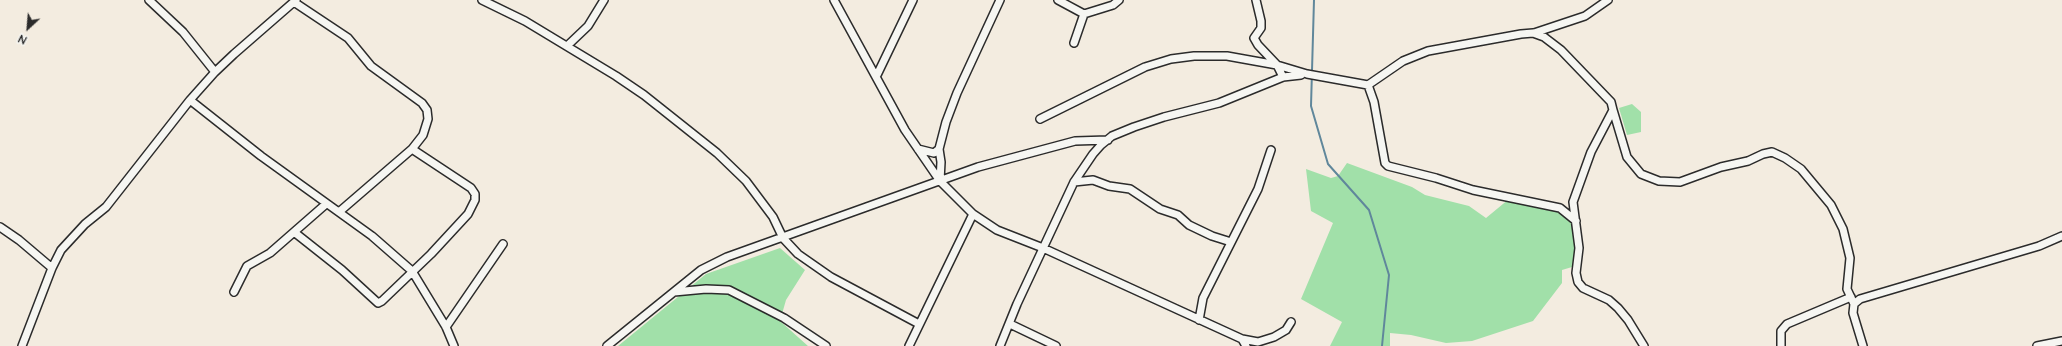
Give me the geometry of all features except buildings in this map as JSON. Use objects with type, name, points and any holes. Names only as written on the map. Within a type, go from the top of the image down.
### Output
[{"type":"street","points":[[149,0],[183,32],[215,72]]},
{"type":"street","points":[[482,0],[525,21],[644,95],[717,153],[746,181],[773,217],[783,238],[798,254],[814,266],[919,324]]},
{"type":"street","points":[[567,46],[588,26],[604,0]]},
{"type":"street","points":[[834,0],[861,50],[877,75],[905,130],[940,181],[972,214],[997,230],[1043,248],[1199,320],[1244,343],[1258,342],[1274,337],[1286,330],[1291,322]]},
{"type":"street","points":[[877,75],[912,0]]},
{"type":"street","points":[[940,181],[941,162],[939,149],[946,122],[957,93],[1000,0]]},
{"type":"street","points":[[1058,0],[1084,14],[1112,5],[1119,0]]},
{"type":"street","points":[[1256,0],[1262,21],[1261,28],[1254,38],[1258,45],[1277,65],[1282,77]]},
{"type":"street","points":[[1040,118],[1145,67],[1171,59],[1194,56],[1227,56],[1277,65],[1307,74],[1368,85],[1403,61],[1421,53],[1533,33],[1585,16],[1608,0]]},
{"type":"street","points":[[22,346],[52,268],[61,250],[85,224],[106,207],[190,100],[215,72],[295,1],[348,38],[371,66],[422,103],[428,114],[427,126],[423,135],[412,149],[339,212]]},
{"type":"street","points":[[1074,43],[1084,14]]},
{"type":"street","points":[[1533,33],[1544,36],[1562,50],[1611,102],[1628,157],[1641,174],[1659,181],[1680,182],[1721,167],[1748,161],[1763,154],[1772,152],[1786,158],[1802,169],[1831,205],[1843,229],[1850,258],[1847,289],[1853,300],[1853,313],[1863,346]]},
{"type":"street","points":[[1000,346],[1017,304],[1074,182],[1093,154],[1112,136],[1164,117],[1220,103],[1282,77],[1307,74]]},
{"type":"street","points":[[1368,85],[1374,102],[1385,163],[1388,166],[1436,178],[1473,190],[1560,208],[1576,221]]},
{"type":"street","points":[[190,100],[230,133],[372,236],[412,271],[446,327],[454,346]]},
{"type":"street","points":[[1614,110],[1584,168],[1573,202],[1579,248],[1576,273],[1578,282],[1583,288],[1609,300],[1618,308],[1628,320],[1644,346]]},
{"type":"street","points":[[607,346],[701,270],[727,257],[978,167],[1075,141],[1108,140]]},
{"type":"street","points":[[294,232],[342,270],[378,303],[382,301],[468,214],[475,200],[475,194],[471,188],[412,149]]},
{"type":"street","points":[[918,149],[934,153],[939,149]]},
{"type":"street","points":[[1199,320],[1203,298],[1214,273],[1258,189],[1271,150]]},
{"type":"street","points":[[1074,182],[1093,180],[1109,186],[1130,189],[1160,209],[1178,215],[1189,225],[1212,236],[1231,242]]},
{"type":"street","points":[[234,292],[247,266],[270,253],[326,204]]},
{"type":"street","points":[[909,346],[972,214]]},
{"type":"street","points":[[0,227],[19,240],[52,268]]},
{"type":"street","points":[[1781,346],[1782,331],[1787,324],[1853,300],[2039,246],[2062,236]]},
{"type":"street","points":[[446,327],[503,244]]},
{"type":"street","points":[[673,292],[716,289],[729,290],[784,318],[826,346]]},
{"type":"street","points":[[1010,324],[1056,346]]},
{"type":"street","points":[[2037,346],[2062,340]]},
{"type":"green space","points":[[1632,104],[1641,112],[1641,132],[1627,135],[1619,108]]},
{"type":"green space","points":[[1347,163],[1412,187],[1425,195],[1469,206],[1486,218],[1509,199],[1562,208],[1573,219],[1576,255],[1572,267],[1562,270],[1562,283],[1533,321],[1472,341],[1446,343],[1411,335],[1390,333],[1390,346],[1330,346],[1342,322],[1301,299],[1333,223],[1311,211],[1306,169],[1331,178],[1338,176]]},
{"type":"green space","points":[[780,248],[805,270],[786,300],[780,321],[808,346],[618,346],[706,274]]},
{"type":"waterway","points":[[1314,0],[1311,106],[1328,164],[1369,210],[1389,275],[1382,346]]}]
